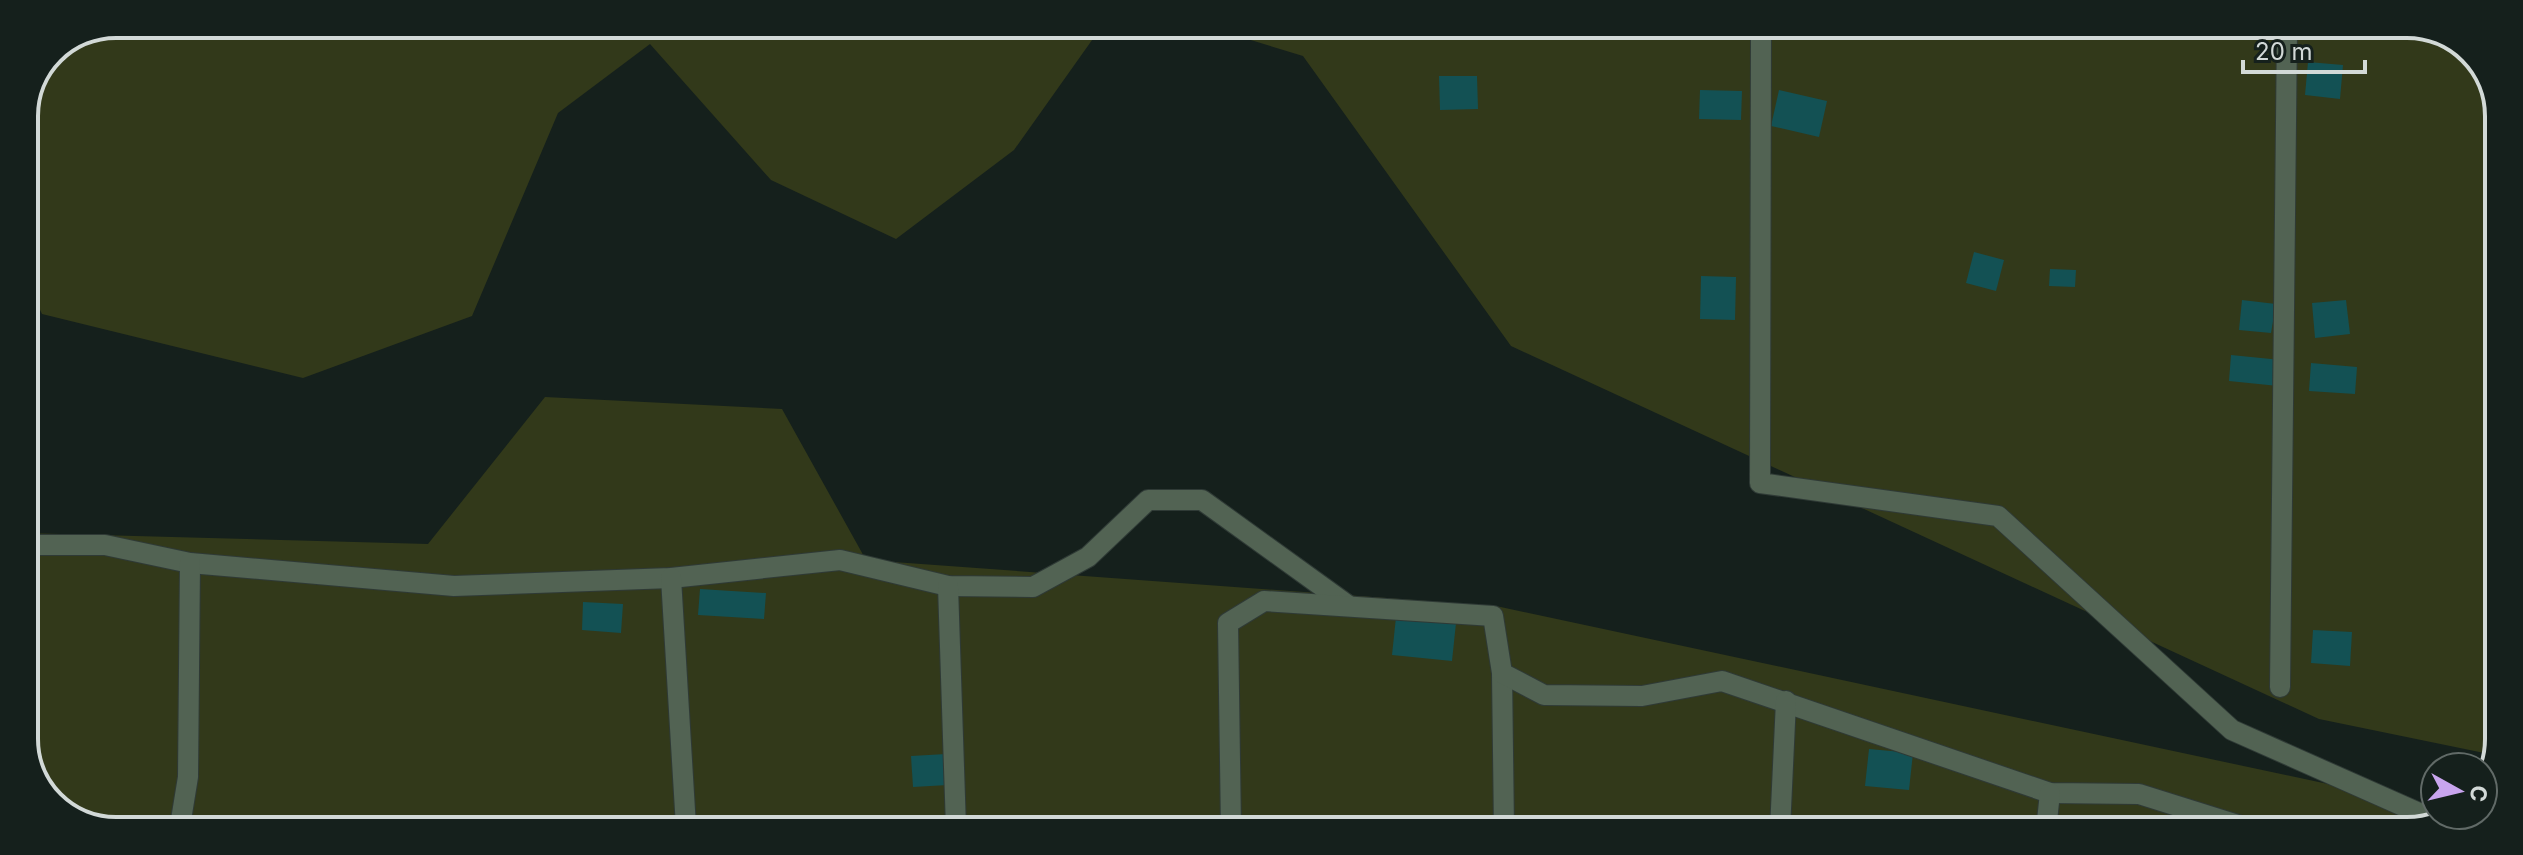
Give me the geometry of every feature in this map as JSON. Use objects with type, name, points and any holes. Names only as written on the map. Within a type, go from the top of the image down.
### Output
[{"type":"lane","points":[[1761,38],[1760,483],[1998,516],[2232,730],[2419,813]]},
{"type":"lane","points":[[2280,687],[2287,38]]},
{"type":"lane","points":[[38,545],[105,545],[190,563],[454,586],[671,578],[840,560],[948,586],[1033,587],[1088,557],[1148,500],[1202,500],[1349,606]]},
{"type":"lane","points":[[181,817],[188,777],[190,563]]},
{"type":"lane","points":[[671,578],[685,817]]},
{"type":"lane","points":[[948,586],[956,817]]},
{"type":"lane","points":[[1231,817],[1228,623],[1264,601],[1493,616],[1502,673],[1504,817]]},
{"type":"lane","points":[[1502,673],[1544,695],[1642,696],[1722,681],[2050,793],[2139,794],[2212,817]]},
{"type":"lane","points":[[1781,817],[1786,701]]},
{"type":"lane","points":[[2047,817],[2050,793]]},
{"type":"green space","points":[[1093,38],[1014,150],[896,239],[771,180],[650,44],[558,113],[472,316],[303,378],[42,314],[38,306],[39,101],[51,73],[61,61],[73,51],[101,39]]},
{"type":"green space","points":[[1244,38],[2407,38],[2442,46],[2462,61],[2475,77],[2485,111],[2484,751],[2319,719],[1511,346],[1303,56]]},
{"type":"green space","points":[[545,397],[782,409],[866,560],[1496,606],[2419,804],[2419,816],[106,816],[81,809],[65,798],[48,778],[39,754],[38,533],[428,544]]},
{"type":"building","points":[[2308,62],[2343,65],[2340,99],[2305,95]]},
{"type":"building","points":[[1439,76],[1477,76],[1478,109],[1440,110]]},
{"type":"building","points":[[1700,90],[1742,91],[1741,120],[1699,119]]},
{"type":"building","points":[[1779,90],[1827,101],[1819,137],[1771,126]]},
{"type":"building","points":[[1974,252],[2004,260],[1996,291],[1966,283]]},
{"type":"building","points":[[2050,269],[2076,270],[2075,287],[2049,286]]},
{"type":"building","points":[[1701,276],[1736,277],[1735,320],[1700,319]]},
{"type":"building","points":[[2242,300],[2276,304],[2271,333],[2239,330]]},
{"type":"building","points":[[2346,300],[2350,334],[2315,338],[2312,303]]},
{"type":"building","points":[[2231,355],[2281,360],[2278,386],[2229,381]]},
{"type":"building","points":[[2311,363],[2357,367],[2355,394],[2309,391]]},
{"type":"building","points":[[700,589],[766,593],[764,619],[698,615]]},
{"type":"building","points":[[583,602],[623,604],[621,633],[582,630]]},
{"type":"building","points":[[1396,617],[1456,623],[1452,661],[1392,655]]},
{"type":"building","points":[[2313,630],[2352,632],[2350,666],[2311,663]]},
{"type":"building","points":[[1869,749],[1913,753],[1909,790],[1865,786]]},
{"type":"building","points":[[946,754],[948,785],[913,787],[911,756]]}]
